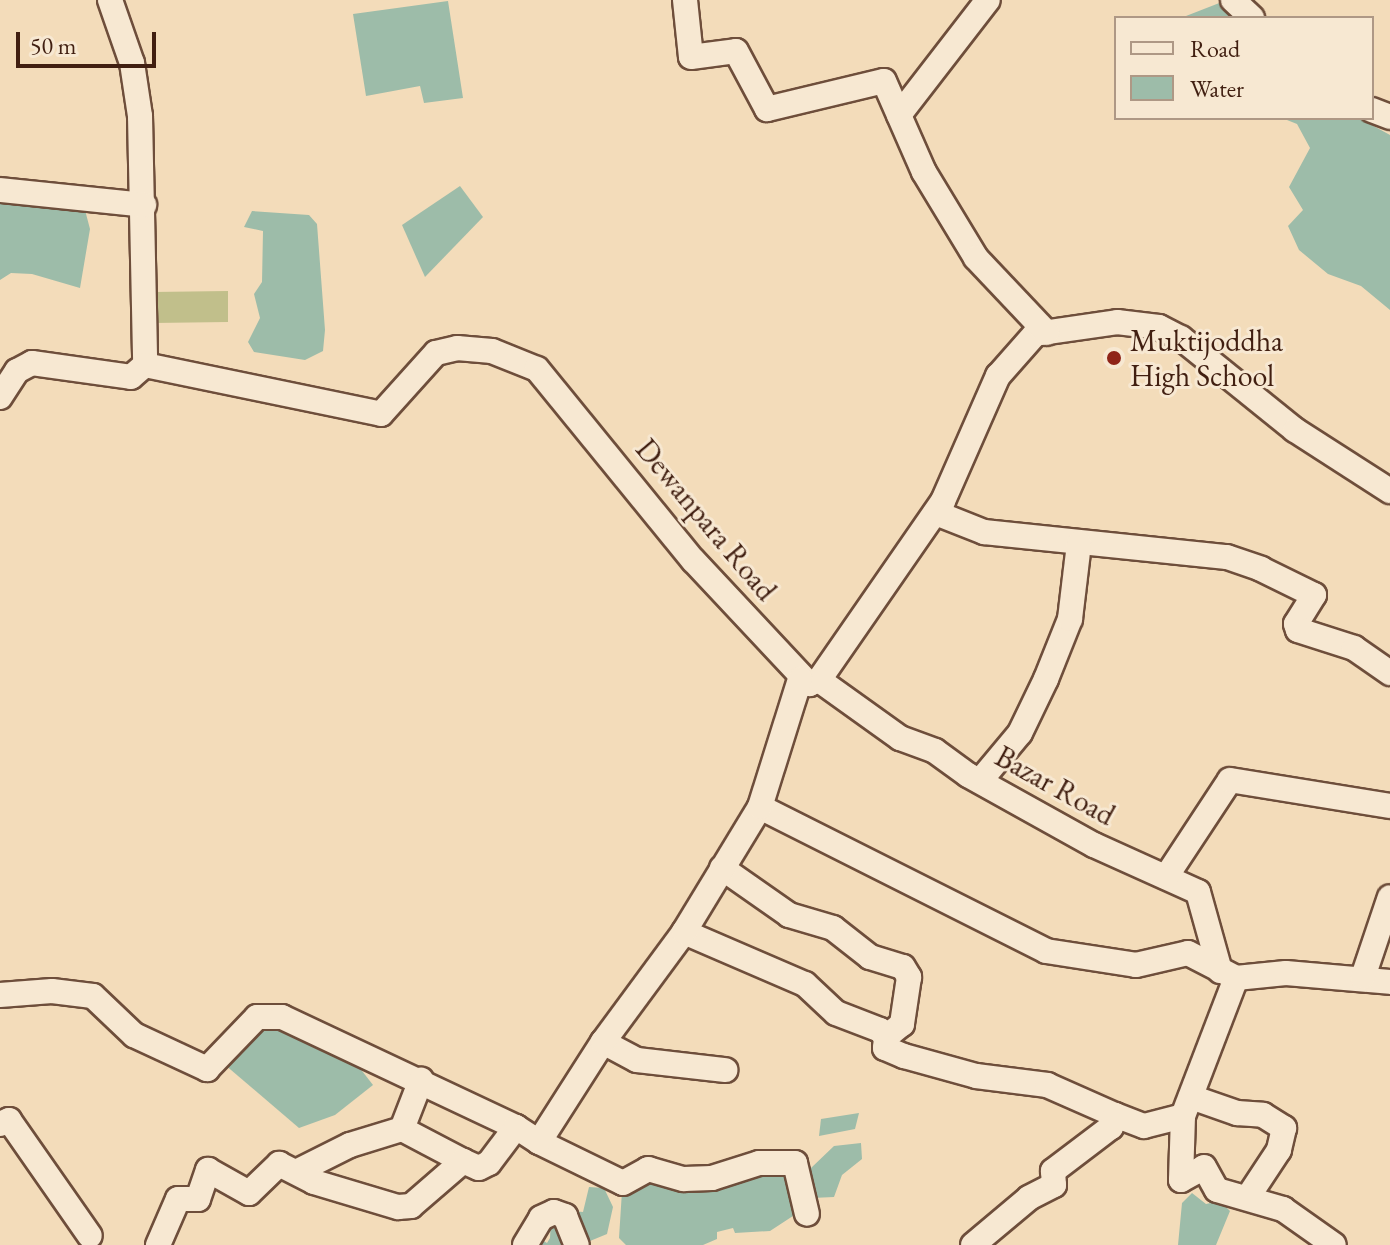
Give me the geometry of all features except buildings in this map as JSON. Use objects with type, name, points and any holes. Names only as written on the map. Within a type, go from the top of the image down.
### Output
[{"type":"street","points":[[0,397],[17,371],[32,363],[131,377],[145,365],[144,205],[132,63],[110,0]]},
{"type":"street","points":[[685,0],[691,57],[736,51],[767,109],[884,81],[924,172],[976,258],[1047,333]]},
{"type":"street","points":[[899,115],[988,0]]},
{"type":"street","points":[[1233,0],[1250,16]]},
{"type":"street","points":[[0,190],[144,205]]},
{"type":"street","points":[[539,1142],[603,1042],[684,932],[760,807],[810,680],[936,513],[998,376],[1035,334],[1117,322],[1159,327],[1181,338],[1295,430],[1390,491]]},
{"type":"street","name":"Dewanpara Road","points":[[145,365],[381,414],[436,353],[482,349],[537,369],[810,680]]},
{"type":"street","points":[[936,513],[984,532],[1227,557],[1261,569],[1314,595],[1296,624],[1298,630],[1354,648],[1390,673]]},
{"type":"street","points":[[980,781],[1020,733],[1046,679],[1070,619],[1079,544]]},
{"type":"street","name":"Bazar Road","points":[[810,680],[900,738],[935,751],[980,781],[1094,845],[1198,892],[1228,974]]},
{"type":"street","points":[[1166,877],[1230,780],[1390,806]]},
{"type":"street","points":[[760,807],[1046,951],[1136,965],[1188,953],[1228,974],[1286,973],[1363,977],[1390,982]]},
{"type":"street","points":[[722,868],[789,915],[833,928],[870,957],[903,967],[909,977],[902,1024],[886,1037],[885,1048],[976,1076],[1047,1085],[1144,1126],[1187,1107],[1263,1115],[1284,1128],[1279,1150],[1248,1197]]},
{"type":"street","points":[[1363,977],[1390,897]]},
{"type":"street","points":[[684,932],[805,984],[836,1013],[886,1037]]},
{"type":"street","points":[[1228,974],[1187,1107],[1181,1180],[1204,1167],[1217,1190],[1283,1209],[1334,1245]]},
{"type":"street","points":[[0,995],[52,991],[93,996],[134,1035],[207,1069],[257,1017],[282,1017],[421,1080],[623,1183],[648,1169],[684,1179],[718,1178],[759,1163],[795,1163],[807,1214]]},
{"type":"street","points":[[603,1042],[637,1060],[725,1070]]},
{"type":"street","points":[[402,1129],[421,1080]]},
{"type":"street","points":[[973,1245],[1029,1198],[1054,1185],[1053,1171],[1111,1127],[1115,1115]]},
{"type":"street","points":[[0,1124],[9,1120],[90,1236]]},
{"type":"street","points":[[298,1171],[350,1145],[402,1129],[479,1168],[489,1163],[516,1127]]},
{"type":"street","points":[[158,1245],[178,1199],[198,1199],[208,1170],[249,1193],[279,1164],[298,1171],[314,1182],[398,1207],[411,1206],[463,1161]]},
{"type":"street","points":[[525,1245],[541,1218],[554,1212],[565,1216],[577,1245]]},
{"type":"shaded area","points":[[228,291],[228,322],[153,323],[153,292]]},
{"type":"water","points":[[1227,0],[1243,16],[1186,16]]},
{"type":"water","points":[[448,1],[463,98],[424,103],[420,86],[366,96],[353,14]]},
{"type":"water","points":[[1287,120],[1363,120],[1390,135],[1390,310],[1361,286],[1328,274],[1299,250],[1288,226],[1303,210],[1289,187],[1310,148],[1297,124]]},
{"type":"water","points":[[460,186],[483,217],[425,277],[402,225]]},
{"type":"water","points":[[0,198],[85,210],[90,229],[80,288],[32,274],[11,273],[0,280]]},
{"type":"water","points":[[252,211],[309,215],[317,224],[325,330],[323,351],[305,360],[254,352],[248,342],[260,318],[254,294],[262,282],[263,231],[244,227]]},
{"type":"water","points":[[281,1027],[359,1067],[373,1085],[335,1115],[299,1128],[224,1064],[256,1029]]},
{"type":"water","points":[[859,1113],[855,1129],[819,1136],[821,1119]]},
{"type":"water","points":[[861,1143],[862,1159],[842,1175],[834,1197],[812,1198],[804,1168],[811,1168],[834,1146]]},
{"type":"water","points":[[794,1171],[796,1214],[770,1231],[735,1233],[733,1228],[717,1232],[717,1239],[703,1245],[626,1245],[619,1238],[622,1191],[634,1178]]},
{"type":"water","points":[[589,1187],[604,1188],[613,1207],[607,1234],[590,1241],[576,1232],[573,1211],[583,1212]]},
{"type":"water","points":[[1192,1193],[1206,1204],[1220,1201],[1230,1211],[1216,1245],[1178,1245],[1182,1203]]},
{"type":"water","points":[[551,1219],[574,1245],[536,1245],[539,1238],[547,1243],[550,1238]]},
{"type":"place","name":"Muktijoddha High School","points":[[1114,358]]}]
